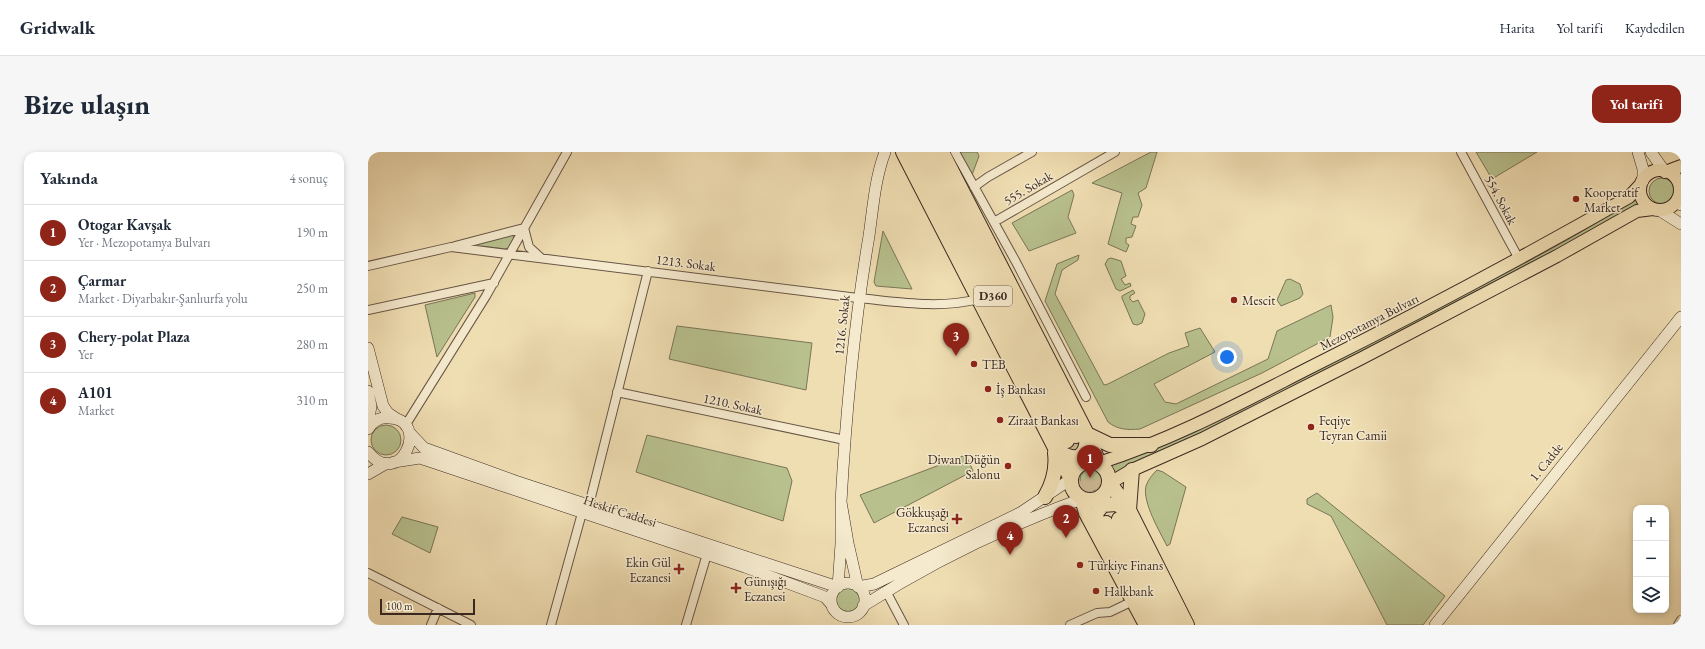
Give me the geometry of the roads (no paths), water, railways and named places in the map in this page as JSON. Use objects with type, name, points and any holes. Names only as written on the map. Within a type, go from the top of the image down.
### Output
[{"type":"highway","points":[[903,152],[1054,449],[1071,479],[1073,490],[1082,498],[1088,500],[1100,498],[1108,489],[1110,483]]},
{"type":"highway","name":"D360","points":[[917,152],[1077,437]]},
{"type":"highway","name":"D360","points":[[930,152],[1077,437]]},
{"type":"highway","points":[[942,152],[1077,437],[1107,471],[1110,483],[1112,520],[1133,601],[1146,625]]},
{"type":"highway","points":[[1054,449],[1066,457],[1076,457],[1084,453],[1087,447],[1077,437]]},
{"type":"highway","points":[[1077,437],[1110,445],[1151,445]]},
{"type":"highway","points":[[1045,497],[1050,488],[1054,475],[1056,463],[1054,449]]},
{"type":"highway","points":[[1071,479],[1076,467],[1081,464],[1093,461],[1099,463]]},
{"type":"highway","points":[[1132,470],[1112,520],[1159,625]]},
{"type":"highway","points":[[1082,498],[1086,514],[1112,520],[1187,625]]},
{"type":"highway","points":[[1112,520],[1173,625]]},
{"type":"main road","name":"1216. Sokak","points":[[841,502],[858,298],[878,178],[885,152]]},
{"type":"main road","points":[[1638,152],[1643,169],[1640,190],[1644,202],[1681,224]]},
{"type":"main road","points":[[1110,483],[1132,470],[1202,439],[1362,358],[1557,256],[1637,211],[1668,208],[1680,197],[1679,188],[1674,178],[1665,172],[1651,152]]},
{"type":"main road","points":[[1642,182],[1655,171],[1665,172],[1681,166]]},
{"type":"main road","name":"Mezopotamya Bulvarı","points":[[1099,463],[1151,445],[1221,413],[1519,259],[1629,197],[1642,182]]},
{"type":"main road","name":"1. Cadde","points":[[1435,625],[1681,317]]},
{"type":"main road","points":[[368,348],[383,406],[388,413],[405,426],[424,448],[585,509],[838,586],[848,584],[858,587],[874,584],[1020,513],[1071,479]]},
{"type":"main road","points":[[368,391],[370,407],[368,424]]},
{"type":"main road","points":[[368,429],[377,420],[384,418],[405,426]]},
{"type":"main road","points":[[368,474],[406,454],[409,448],[405,426]]},
{"type":"main road","points":[[368,452],[373,458],[390,463]]},
{"type":"main road","name":"Heskif Caddesi","points":[[390,463],[420,458],[585,509],[825,597],[833,608]]},
{"type":"main road","points":[[833,608],[843,616],[848,617],[861,610],[886,591],[1011,526],[1082,498]]},
{"type":"main road","points":[[839,625],[833,608],[832,595],[838,586],[841,544],[841,502]]},
{"type":"main road","points":[[841,502],[858,587],[864,596],[861,610],[854,625]]},
{"type":"street","points":[[405,426],[494,283],[567,152]]},
{"type":"street","points":[[955,152],[994,222],[1086,397]]},
{"type":"street","points":[[974,187],[988,177],[1032,152]]},
{"type":"street","name":"555. Sokak","points":[[994,222],[1115,152]]},
{"type":"street","name":"554. Sokak","points":[[1461,152],[1519,259]]},
{"type":"street","points":[[451,247],[524,228]]},
{"type":"street","points":[[524,228],[529,247],[541,259]]},
{"type":"street","name":"1213. Sokak","points":[[368,266],[451,247],[858,298],[947,305],[979,299]]},
{"type":"street","points":[[551,625],[585,509],[648,271]]},
{"type":"street","points":[[368,310],[494,283]]},
{"type":"street","name":"1210. Sokak","points":[[617,392],[845,440]]},
{"type":"street","points":[[686,625],[707,554]]},
{"type":"street","points":[[368,572],[471,625]]},
{"type":"street","points":[[886,591],[904,625]]},
{"type":"street","points":[[1070,625],[1097,613],[1110,612],[1133,601]]},
{"type":"street","points":[[431,625],[438,608]]},
{"type":"street","points":[[1678,625],[1681,620]]},
{"type":"tunnel","points":[[1067,441],[1104,518]]},
{"type":"tunnel","points":[[1079,441],[1119,519]]},
{"type":"place","name":"Kooperatif Market","points":[[1576,199]]},
{"type":"place","name":"Mescit","points":[[1234,300]]},
{"type":"place","name":"Chery-polat Plaza","points":[[956,356]]},
{"type":"place","name":"TEB","points":[[974,364]]},
{"type":"place","name":"İş Bankası","points":[[988,389]]},
{"type":"place","name":"Ziraat Bankası","points":[[1000,420]]},
{"type":"place","name":"Feqiye Teyran Camii","points":[[1311,427]]},
{"type":"place","name":"Diwan Düğün Salonu","points":[[1008,466]]},
{"type":"place","name":"Otogar Kavşak","points":[[1090,478]]},
{"type":"place","name":"Gökkuşağı Eczanesi","points":[[957,519]]},
{"type":"place","name":"Çarmar","points":[[1066,538]]},
{"type":"place","name":"A101","points":[[1010,555]]},
{"type":"place","name":"Türkiye Finans","points":[[1080,565]]},
{"type":"place","name":"Ekin Gül Eczanesi","points":[[679,569]]},
{"type":"place","name":"Günışığı Eczanesi","points":[[736,588]]},
{"type":"place","name":"Halkbank","points":[[1096,591]]}]
